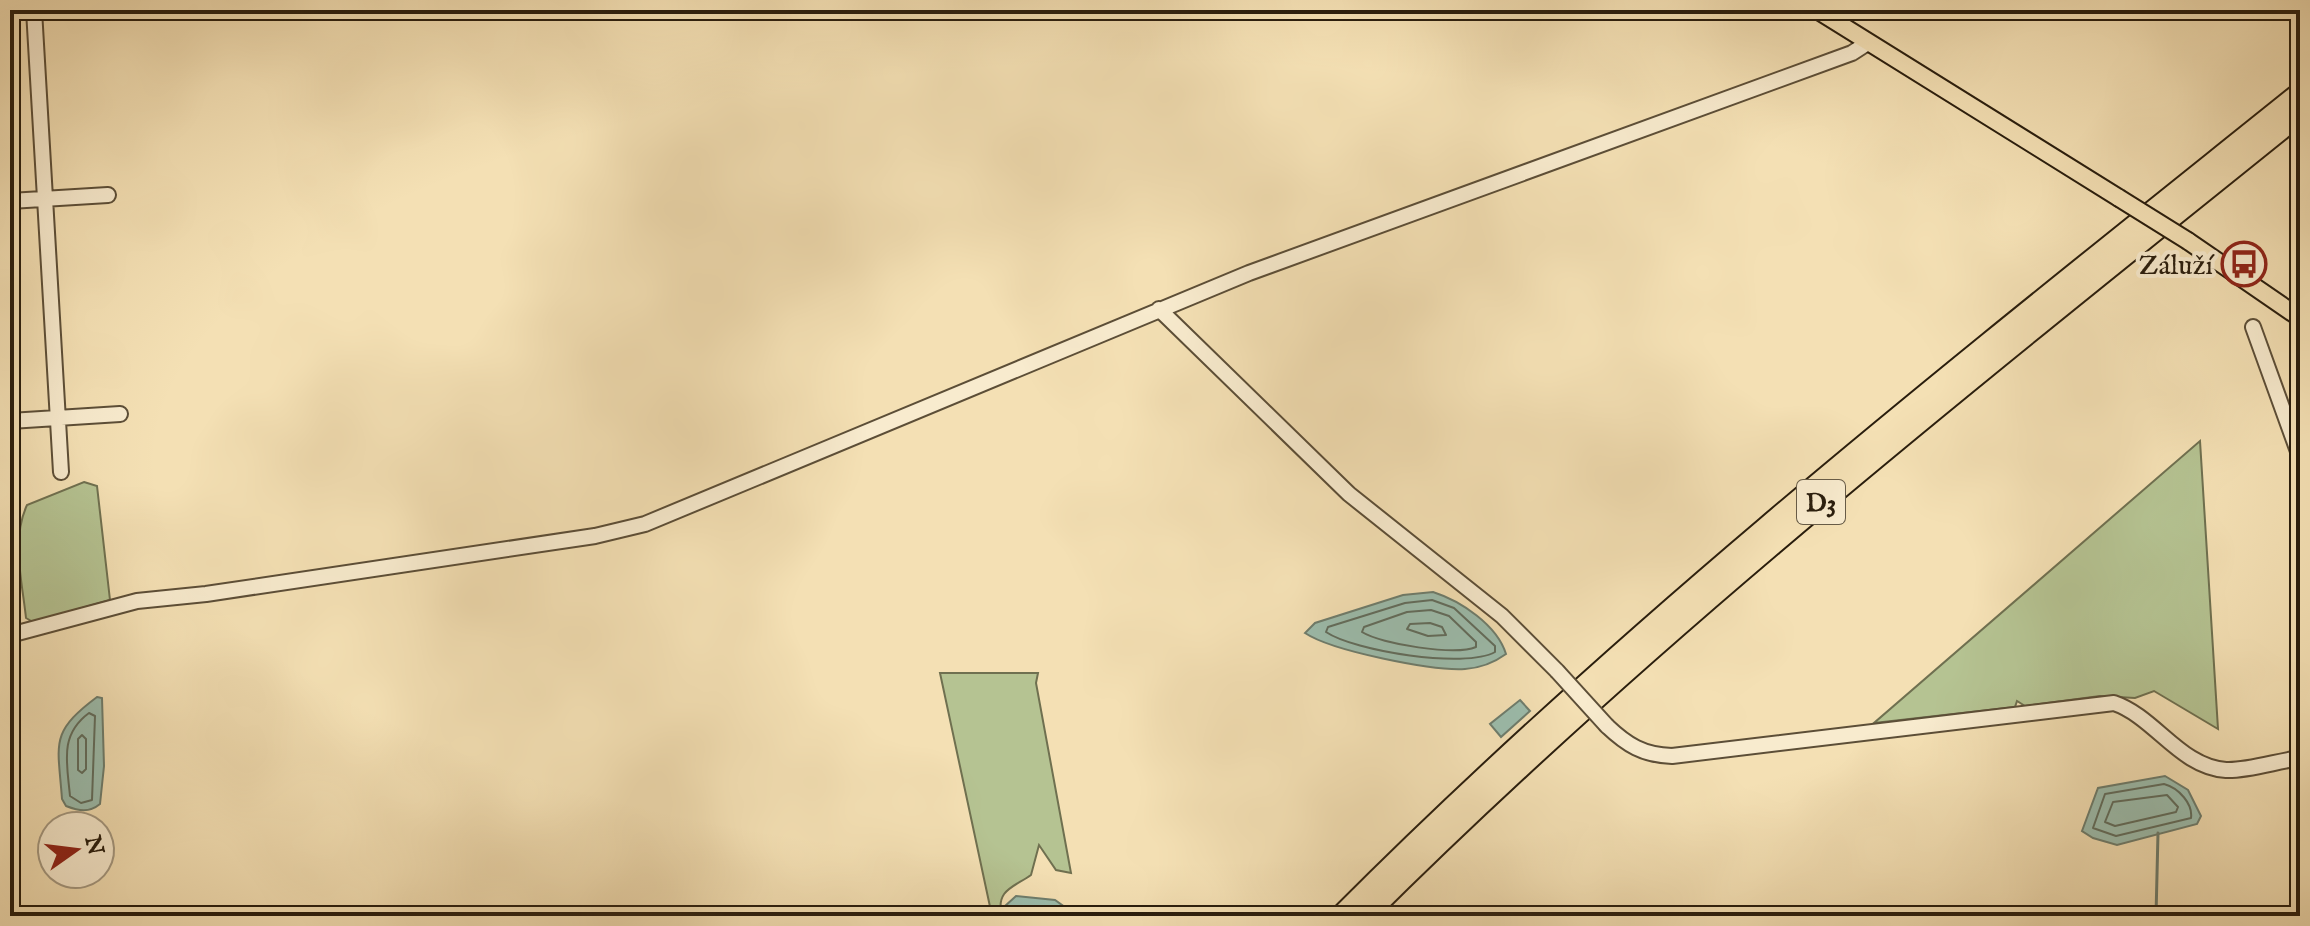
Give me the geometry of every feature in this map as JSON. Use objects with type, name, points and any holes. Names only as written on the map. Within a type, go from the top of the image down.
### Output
[{"type":"highway","name":"D3","points":[[1341,916],[1493,769],[1695,588],[1962,365],[2300,93]]},
{"type":"highway","name":"D3","points":[[1365,916],[1516,771],[1705,601],[1972,378],[2300,114]]},
{"type":"main road","points":[[1817,10],[2188,241],[2300,318]]},
{"type":"street","points":[[34,10],[61,472]]},
{"type":"street","points":[[10,635],[137,601],[206,594],[595,536],[645,524],[1159,309],[1330,242],[1852,53],[1869,42]]},
{"type":"street","points":[[10,201],[108,195]]},
{"type":"street","points":[[1159,309],[1356,501],[1502,616],[1626,744],[1651,755],[1672,756],[2114,703],[2144,719],[2175,747],[2214,768],[2230,770],[2300,758]]},
{"type":"street","points":[[2253,327],[2300,457]]},
{"type":"street","points":[[10,421],[120,414]]},
{"type":"green space","points":[[2200,441],[2218,729],[2154,691],[2135,698],[2100,696],[2025,706],[2017,701],[2015,707],[1874,723]]},
{"type":"green space","points":[[84,482],[97,486],[110,600],[33,622],[26,618],[19,560],[22,518],[27,505]]},
{"type":"green space","points":[[940,673],[1038,673],[1036,683],[1071,873],[1056,870],[1039,845],[1031,875],[1008,890],[1001,900],[1002,916],[992,916]]},
{"type":"water","points":[[1433,592],[1455,601],[1477,616],[1495,633],[1506,654],[1471,668],[1430,667],[1359,653],[1305,633],[1315,623],[1403,595]]},
{"type":"water","points":[[97,697],[102,698],[104,766],[100,804],[88,810],[66,806],[62,799],[59,764],[60,740],[64,730]]},
{"type":"water","points":[[1520,700],[1530,711],[1501,737],[1490,724]]},
{"type":"water","points":[[2165,776],[2188,790],[2201,816],[2197,824],[2117,845],[2093,838],[2082,831],[2098,788]]},
{"type":"water","points":[[1016,896],[1055,900],[1073,913],[1005,916],[1004,907]]},
{"type":"waterway","points":[[2156,916],[2158,833]]},
{"type":"place","name":"Záluží","points":[[2244,264]]}]
